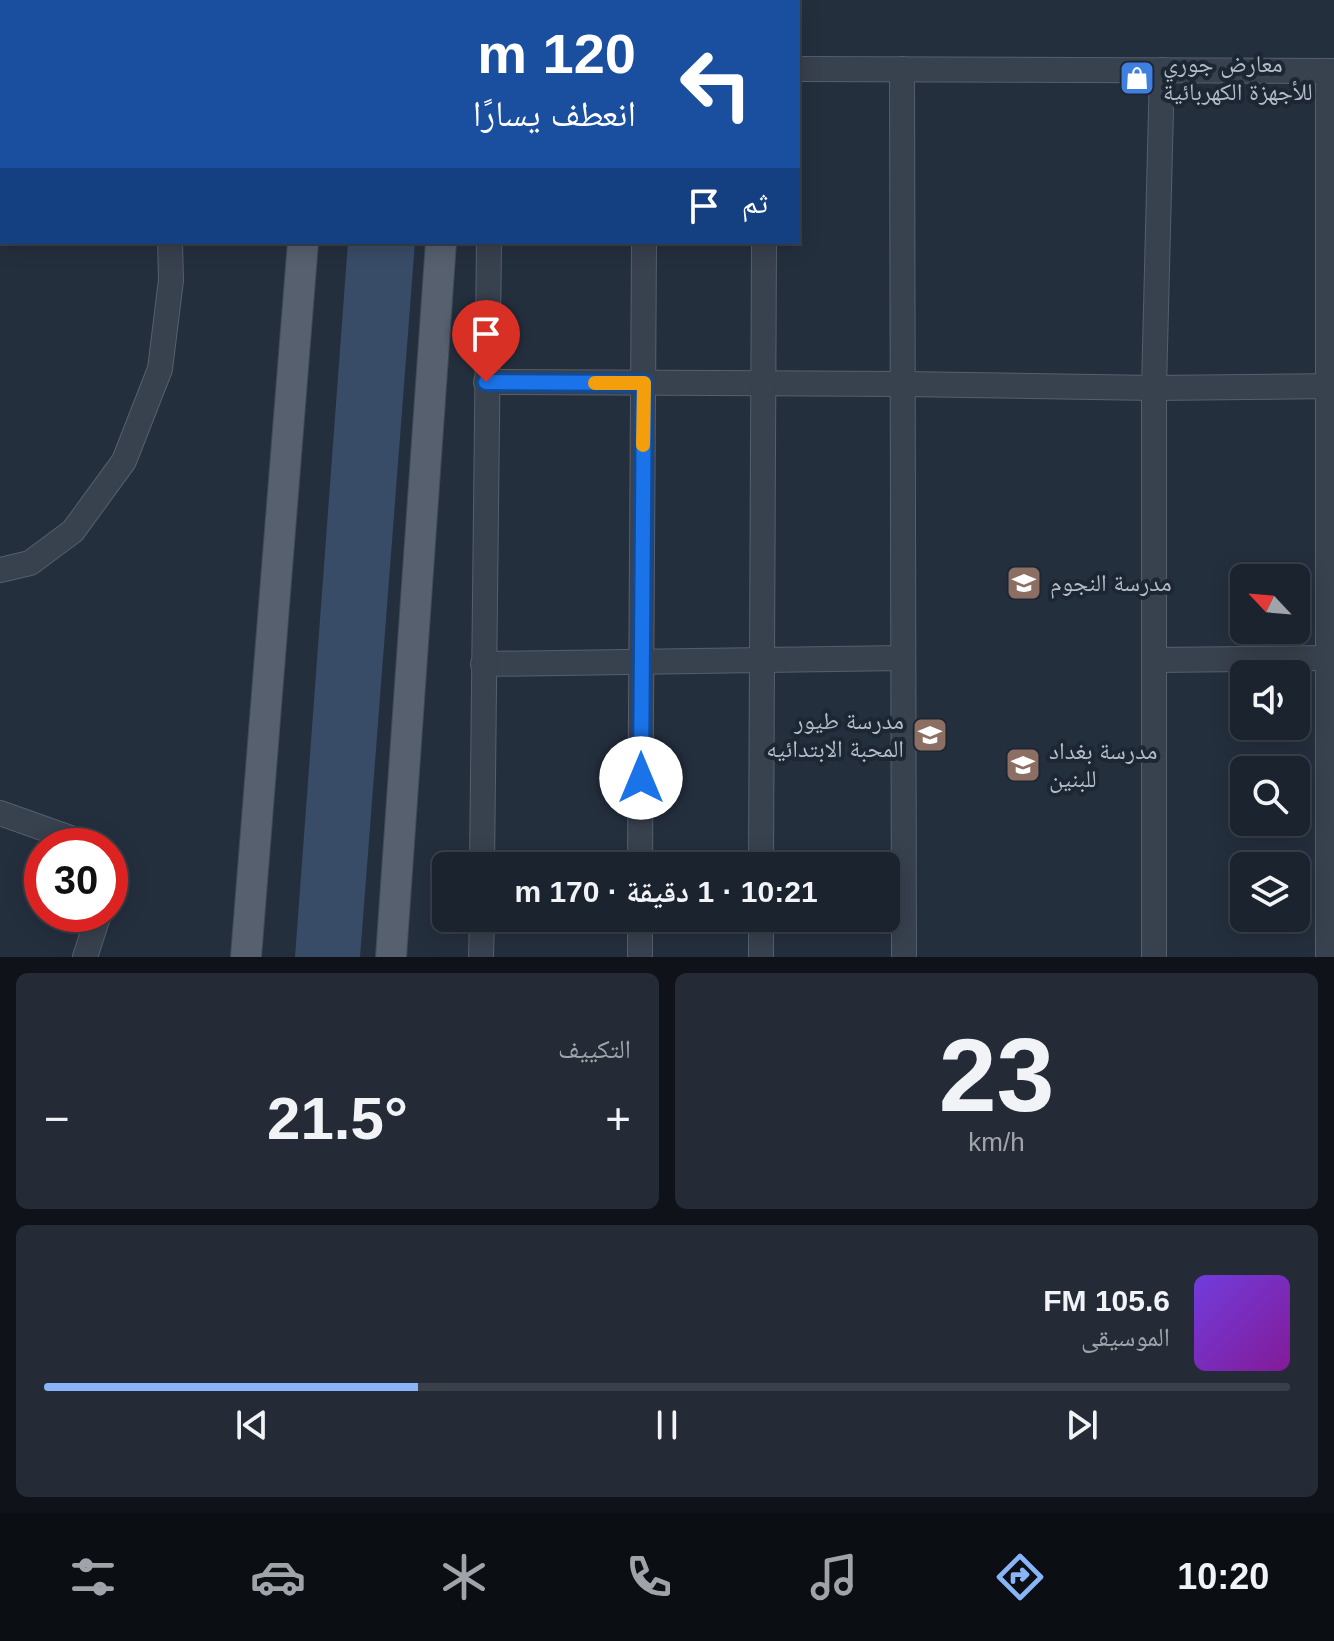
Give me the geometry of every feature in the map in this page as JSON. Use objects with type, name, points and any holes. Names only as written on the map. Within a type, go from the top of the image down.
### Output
[{"type":"main road","points":[[246,957],[303,244]]},
{"type":"main road","points":[[391,957],[441,244]]},
{"type":"street","points":[[800,69],[1331,71],[1328,957]]},
{"type":"street","points":[[902,69],[904,957]]},
{"type":"street","points":[[1154,957],[1154,388],[1162,70]]},
{"type":"street","points":[[0,570],[30,563],[73,531],[124,461],[160,369],[171,280],[170,244]]},
{"type":"street","points":[[482,852],[489,244]]},
{"type":"street","points":[[640,852],[644,244]]},
{"type":"street","points":[[761,852],[764,244]]},
{"type":"street","points":[[486,382],[1154,388],[1331,386]]},
{"type":"street","points":[[483,664],[903,658]]},
{"type":"street","points":[[1154,660],[1330,673]]},
{"type":"street","points":[[0,813],[42,828]]},
{"type":"street","points":[[85,957],[93,932]]},
{"type":"street","points":[[481,957],[482,932]]},
{"type":"street","points":[[640,932],[640,957]]},
{"type":"street","points":[[761,932],[761,957]]},
{"type":"water","points":[[348,244],[415,244],[360,957],[295,957]]},
{"type":"slow traffic","points":[[595,383],[644,383],[643,445]]},
{"type":"place","name":"معارض جوري للأجهزة الكهربائية","points":[[1137,78]]},
{"type":"place","name":"مدرسة النجوم","points":[[1024,583]]},
{"type":"place","name":"مدرسة طيور المحبة الابتدائيه","points":[[930,735]]},
{"type":"place","name":"مدرسة بغداد للبنين","points":[[1023,765]]},
{"type":"route","points":[[486,382],[644,383],[641,778]]}]
